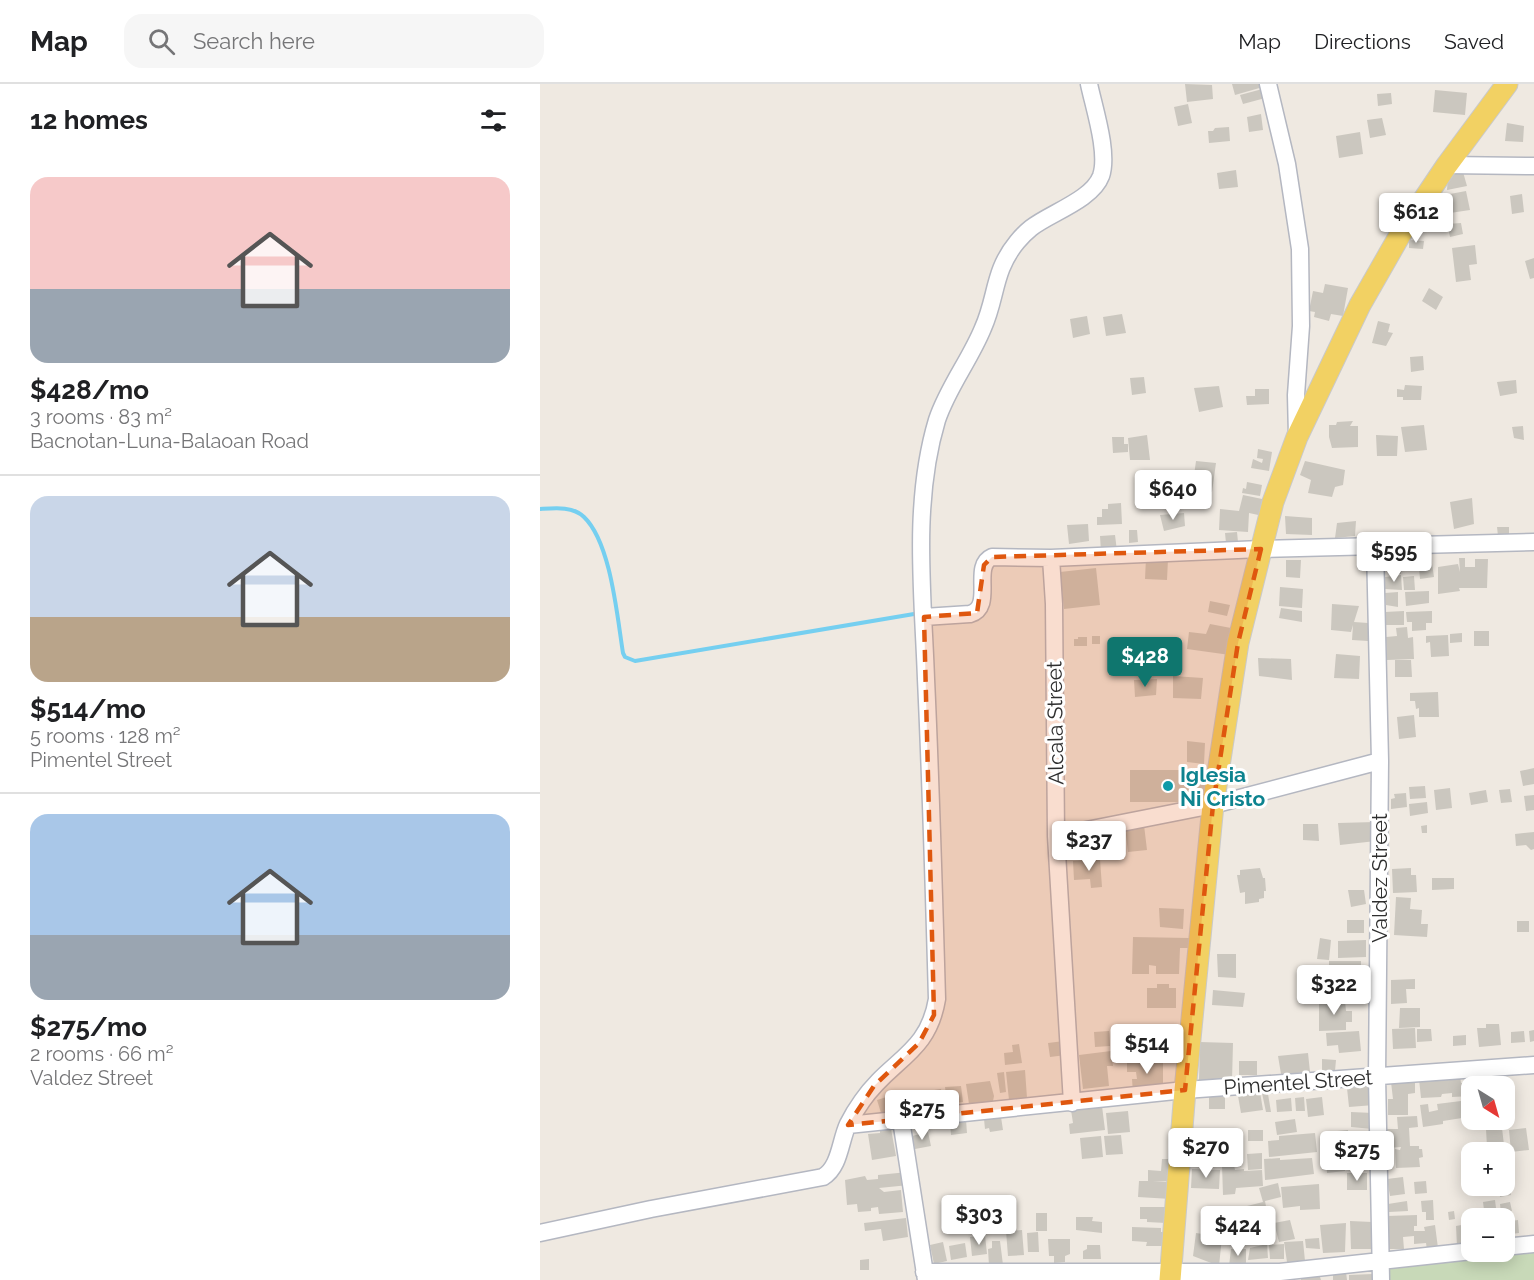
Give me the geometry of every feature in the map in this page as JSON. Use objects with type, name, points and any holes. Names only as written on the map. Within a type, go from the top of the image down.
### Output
[{"type":"main road","points":[[1171,1276],[1185,1090],[1213,805],[1238,643],[1273,502],[1297,437],[1360,305],[1400,235],[1447,165],[1507,84]]},
{"type":"street","points":[[540,1233],[829,1174],[834,1167],[848,1125],[874,1086],[919,1043],[928,1031],[935,1007],[933,858],[922,565],[923,486],[937,420],[956,376],[983,328],[998,274],[1006,256],[1030,228],[1085,194],[1101,176],[1100,138],[1089,84]]},
{"type":"street","points":[[1268,84],[1287,164],[1300,249],[1301,326],[1296,395],[1297,437]]},
{"type":"street","points":[[1447,165],[1534,166]]},
{"type":"street","points":[[924,617],[970,614],[977,611],[981,604],[984,565],[989,558],[1534,543]]},
{"type":"street","name":"Valdez Street","points":[[1375,547],[1380,761],[1377,1076],[1381,1280]]},
{"type":"street","name":"Alcala Street","points":[[1051,558],[1056,836],[1072,1103]]},
{"type":"street","points":[[1056,836],[1213,805],[1380,761]]},
{"type":"street","name":"Pimentel Street","points":[[848,1125],[1185,1090],[1534,1065]]},
{"type":"street","points":[[901,1120],[925,1276],[1171,1276],[1280,1272],[1461,1252]]},
{"type":"street","points":[[1515,1246],[1534,1244]]},
{"type":"highlighted area","points":[[1261,549],[1238,643],[1213,805],[1185,1090],[848,1125],[874,1086],[919,1043],[934,1015],[924,617],[977,613],[984,565],[992,557]]},
{"type":"green space","points":[[1534,1250],[1534,1280],[1388,1280],[1388,1268],[1461,1259],[1461,1262],[1515,1262],[1515,1252]]},
{"type":"building","points":[[1185,84],[1212,85],[1213,99],[1187,102]]},
{"type":"building","points":[[1232,84],[1262,84],[1263,87],[1235,95]]},
{"type":"building","points":[[1266,88],[1269,97],[1243,104],[1240,95]]},
{"type":"building","points":[[1435,90],[1467,93],[1465,115],[1433,112]]},
{"type":"building","points":[[1391,93],[1392,104],[1378,106],[1377,94]]},
{"type":"building","points":[[1188,104],[1192,123],[1178,126],[1174,107]]},
{"type":"building","points":[[1261,114],[1263,130],[1249,132],[1247,117]]},
{"type":"building","points":[[1382,118],[1386,135],[1370,138],[1367,120]]},
{"type":"building","points":[[1507,123],[1524,126],[1523,142],[1505,141]]},
{"type":"building","points":[[1229,127],[1230,141],[1209,143],[1208,131]]},
{"type":"building","points":[[1360,132],[1363,154],[1339,158],[1336,136]]},
{"type":"building","points":[[1236,170],[1238,187],[1219,189],[1217,173]]},
{"type":"building","points":[[1463,172],[1467,186],[1447,190],[1448,176]]},
{"type":"building","points":[[1466,191],[1470,210],[1450,213],[1447,200],[1451,199],[1450,194]]},
{"type":"building","points":[[1522,194],[1524,212],[1512,214],[1510,196]]},
{"type":"building","points":[[1461,223],[1463,234],[1450,237],[1447,224]]},
{"type":"building","points":[[1409,240],[1424,241],[1423,249],[1409,248]]},
{"type":"building","points":[[1475,245],[1477,264],[1469,265],[1471,280],[1456,282],[1452,248]]},
{"type":"building","points":[[1534,258],[1534,278],[1530,279],[1525,261]]},
{"type":"building","points":[[1325,284],[1348,288],[1343,316],[1331,314],[1329,321],[1314,317],[1315,312],[1309,311],[1313,291],[1323,293]]},
{"type":"building","points":[[1429,288],[1443,297],[1436,310],[1422,301]]},
{"type":"building","points":[[1122,314],[1126,333],[1106,336],[1103,317]]},
{"type":"building","points":[[1087,316],[1090,334],[1073,338],[1070,319]]},
{"type":"building","points":[[1378,321],[1390,324],[1388,332],[1393,333],[1386,346],[1372,343]]},
{"type":"building","points":[[1423,356],[1424,370],[1411,372],[1410,357]]},
{"type":"building","points":[[1144,377],[1146,393],[1132,395],[1130,378]]},
{"type":"building","points":[[1516,380],[1517,393],[1500,396],[1497,382]]},
{"type":"building","points":[[1405,385],[1422,386],[1421,400],[1403,400],[1403,397],[1397,397],[1397,389],[1404,390]]},
{"type":"building","points":[[1219,386],[1223,407],[1199,412],[1194,388]]},
{"type":"building","points":[[1255,389],[1269,389],[1269,404],[1247,405],[1246,396],[1255,396]]},
{"type":"building","points":[[1353,421],[1350,426],[1358,426],[1358,447],[1332,448],[1329,425]]},
{"type":"building","points":[[1424,425],[1427,450],[1405,452],[1401,427]]},
{"type":"building","points":[[1523,426],[1524,440],[1514,438],[1512,427]]},
{"type":"building","points":[[1147,435],[1150,460],[1130,460],[1128,438]]},
{"type":"building","points":[[1376,435],[1398,436],[1397,456],[1377,456]]},
{"type":"building","points":[[1112,437],[1124,437],[1124,444],[1128,444],[1128,452],[1113,453]]},
{"type":"building","points":[[1258,449],[1272,452],[1269,471],[1251,468],[1253,459],[1262,463],[1263,459],[1257,458]]},
{"type":"building","points":[[1196,461],[1216,463],[1212,492],[1192,490]]},
{"type":"building","points":[[1305,461],[1345,470],[1343,485],[1335,487],[1332,497],[1308,493],[1311,480],[1300,475]]},
{"type":"building","points":[[1175,474],[1192,475],[1191,492],[1174,490]]},
{"type":"building","points":[[1247,482],[1262,485],[1260,496],[1242,493],[1243,488],[1246,489]]},
{"type":"building","points":[[1172,493],[1190,493],[1189,506],[1172,506]]},
{"type":"building","points":[[1243,495],[1267,500],[1263,516],[1249,513],[1248,532],[1219,530],[1220,509],[1239,511]]},
{"type":"building","points":[[1472,498],[1474,524],[1454,529],[1450,502]]},
{"type":"building","points":[[1121,503],[1122,524],[1097,525],[1097,517],[1102,517],[1102,509],[1108,509],[1108,504]]},
{"type":"building","points":[[1184,513],[1185,526],[1164,531],[1160,515]]},
{"type":"building","points":[[1285,516],[1312,518],[1312,535],[1286,534]]},
{"type":"building","points":[[1356,521],[1355,536],[1335,538],[1337,523]]},
{"type":"building","points":[[1088,524],[1089,541],[1069,544],[1067,525]]},
{"type":"building","points":[[1497,527],[1509,527],[1509,535],[1498,536]]},
{"type":"building","points":[[1129,530],[1137,530],[1138,542],[1129,543]]},
{"type":"building","points":[[1237,532],[1238,542],[1226,543],[1225,533]]},
{"type":"building","points":[[1115,535],[1117,551],[1101,552],[1100,536]]},
{"type":"building","points":[[1431,556],[1434,577],[1420,579],[1418,558]]},
{"type":"building","points":[[1146,558],[1168,559],[1167,580],[1145,579]]},
{"type":"building","points":[[1459,558],[1465,558],[1465,567],[1475,567],[1475,559],[1488,559],[1487,588],[1459,588],[1460,591],[1438,594],[1438,567],[1458,564],[1460,572]]},
{"type":"building","points":[[1286,560],[1301,560],[1300,578],[1286,577]]},
{"type":"building","points":[[1402,562],[1401,574],[1389,574],[1388,564]]},
{"type":"building","points":[[1096,568],[1100,605],[1064,609],[1060,572]]},
{"type":"building","points":[[1401,575],[1402,590],[1385,589],[1385,577]]},
{"type":"building","points":[[1414,576],[1415,590],[1404,590],[1403,577]]},
{"type":"building","points":[[1280,587],[1303,589],[1302,608],[1279,606]]},
{"type":"building","points":[[1429,591],[1429,603],[1406,606],[1405,592]]},
{"type":"building","points":[[1398,592],[1398,607],[1386,605],[1385,593]]},
{"type":"building","points":[[1210,601],[1230,605],[1227,616],[1208,612]]},
{"type":"building","points":[[1332,604],[1359,606],[1354,622],[1368,623],[1368,641],[1352,640],[1353,625],[1351,632],[1331,630]]},
{"type":"building","points":[[1281,608],[1302,611],[1302,622],[1279,618]]},
{"type":"building","points":[[1404,611],[1404,625],[1385,625],[1385,612]]},
{"type":"building","points":[[1432,611],[1432,623],[1426,623],[1426,630],[1412,631],[1412,622],[1407,622],[1406,612]]},
{"type":"building","points":[[1210,624],[1231,628],[1230,655],[1187,649],[1189,632],[1206,634]]},
{"type":"building","points":[[1407,627],[1408,638],[1413,637],[1414,659],[1387,660],[1386,637],[1397,636],[1396,628]]},
{"type":"building","points":[[1474,631],[1489,631],[1489,646],[1474,646]]},
{"type":"building","points":[[1462,633],[1462,642],[1450,643],[1450,634]]},
{"type":"building","points":[[1448,635],[1449,656],[1431,657],[1430,642],[1426,643],[1426,636]]},
{"type":"building","points":[[1092,636],[1100,636],[1100,644],[1092,644]]},
{"type":"building","points":[[1087,637],[1087,646],[1074,646],[1074,639]]},
{"type":"building","points":[[1336,654],[1360,656],[1359,679],[1334,678]]},
{"type":"building","points":[[1258,658],[1291,659],[1292,680],[1259,676]]},
{"type":"building","points":[[1395,660],[1411,660],[1412,677],[1395,677]]},
{"type":"building","points":[[1173,676],[1203,678],[1201,699],[1173,698]]},
{"type":"building","points":[[1157,679],[1156,695],[1135,697],[1134,680]]},
{"type":"building","points":[[1438,692],[1439,717],[1419,717],[1419,708],[1416,709],[1415,701],[1410,701],[1410,693]]},
{"type":"building","points":[[1414,715],[1416,737],[1399,739],[1397,717]]},
{"type":"building","points":[[1187,741],[1205,743],[1204,764],[1187,762]]},
{"type":"building","points":[[1534,768],[1534,784],[1523,786],[1520,771]]},
{"type":"building","name":"Iglesia Ni Cristo","points":[[1130,770],[1206,770],[1206,802],[1130,802]]},
{"type":"building","points":[[1425,786],[1426,798],[1410,799],[1409,787]]},
{"type":"building","points":[[1450,788],[1452,808],[1436,810],[1434,790]]},
{"type":"building","points":[[1510,789],[1512,802],[1501,803],[1499,790]]},
{"type":"building","points":[[1486,790],[1488,802],[1471,805],[1469,793]]},
{"type":"building","points":[[1406,793],[1407,807],[1391,809],[1391,799],[1395,798],[1394,794]]},
{"type":"building","points":[[1534,795],[1534,810],[1526,811],[1524,796]]},
{"type":"building","points":[[1427,802],[1428,813],[1410,816],[1409,804]]},
{"type":"building","points":[[1375,822],[1376,841],[1340,845],[1338,823]]},
{"type":"building","points":[[1303,824],[1318,824],[1319,841],[1303,840]]},
{"type":"building","points":[[1144,825],[1147,850],[1128,852],[1125,827]]},
{"type":"building","points":[[1427,825],[1427,833],[1422,833],[1421,826]]},
{"type":"building","points":[[1534,832],[1534,849],[1531,850],[1526,845],[1516,846],[1515,834]]},
{"type":"building","points":[[1100,859],[1102,887],[1091,888],[1090,879],[1074,880],[1073,861]]},
{"type":"building","points":[[1260,868],[1265,878],[1264,898],[1259,899],[1259,902],[1245,904],[1245,892],[1240,893],[1237,875],[1240,875],[1240,870]]},
{"type":"building","points":[[1411,868],[1411,875],[1416,875],[1417,892],[1393,893],[1392,869]]},
{"type":"building","points":[[1432,878],[1454,878],[1454,889],[1432,890]]},
{"type":"building","points":[[1348,890],[1364,890],[1366,904],[1351,907]]},
{"type":"building","points":[[1396,897],[1411,898],[1410,909],[1422,910],[1421,924],[1428,924],[1427,937],[1394,935]]},
{"type":"building","points":[[1159,908],[1184,909],[1183,929],[1160,927]]},
{"type":"building","points":[[1347,920],[1364,920],[1364,933],[1347,933]]},
{"type":"building","points":[[1517,921],[1529,921],[1529,932],[1517,932]]},
{"type":"building","points":[[1133,937],[1189,938],[1189,948],[1180,948],[1179,974],[1156,974],[1156,966],[1149,965],[1149,974],[1132,974]]},
{"type":"building","points":[[1320,938],[1331,940],[1329,960],[1317,959]]},
{"type":"building","points":[[1366,940],[1366,957],[1338,958],[1338,941]]},
{"type":"building","points":[[1217,954],[1236,954],[1236,978],[1218,977]]},
{"type":"building","points":[[1329,961],[1361,961],[1361,979],[1329,979]]},
{"type":"building","points":[[1312,975],[1324,976],[1323,993],[1310,992]]},
{"type":"building","points":[[1415,979],[1415,989],[1406,989],[1407,1003],[1391,1004],[1391,980]]},
{"type":"building","points":[[1157,984],[1169,984],[1169,988],[1176,988],[1176,1008],[1147,1008],[1147,988],[1157,988]]},
{"type":"building","points":[[1213,990],[1245,993],[1243,1007],[1212,1005]]},
{"type":"building","points":[[1345,1001],[1346,1011],[1352,1011],[1352,1022],[1346,1022],[1346,1030],[1319,1031],[1319,1002]]},
{"type":"building","points":[[1400,1008],[1420,1008],[1420,1027],[1399,1028]]},
{"type":"building","points":[[1486,1024],[1499,1024],[1501,1045],[1479,1047],[1477,1028],[1486,1028]]},
{"type":"building","points":[[1415,1028],[1416,1048],[1393,1049],[1392,1029]]},
{"type":"building","points":[[1417,1029],[1431,1029],[1432,1041],[1417,1042]]},
{"type":"building","points":[[1534,1030],[1534,1041],[1530,1042],[1529,1031]]},
{"type":"building","points":[[1109,1031],[1110,1046],[1095,1047],[1094,1032]]},
{"type":"building","points":[[1359,1031],[1361,1051],[1339,1053],[1338,1045],[1327,1046],[1326,1033]]},
{"type":"building","points":[[1524,1031],[1525,1042],[1511,1043],[1511,1032]]},
{"type":"building","points":[[1466,1035],[1466,1045],[1453,1046],[1453,1036]]},
{"type":"building","points":[[1178,1040],[1179,1052],[1165,1053],[1164,1041]]},
{"type":"building","points":[[1064,1041],[1066,1055],[1050,1057],[1048,1043]]},
{"type":"building","points":[[1200,1042],[1233,1043],[1232,1081],[1199,1080]]},
{"type":"building","points":[[1019,1044],[1022,1063],[1005,1065],[1004,1053],[1013,1052],[1012,1045]]},
{"type":"building","points":[[1111,1051],[1113,1066],[1107,1066],[1109,1086],[1083,1089],[1079,1055]]},
{"type":"building","points":[[1308,1053],[1310,1072],[1281,1074],[1278,1056]]},
{"type":"building","points":[[1163,1058],[1163,1091],[1133,1093],[1132,1079],[1137,1079],[1136,1072],[1127,1072],[1127,1059]]},
{"type":"building","points":[[1322,1059],[1336,1060],[1335,1071],[1322,1070]]},
{"type":"building","points":[[1239,1061],[1257,1061],[1257,1075],[1239,1075]]},
{"type":"building","points":[[1025,1070],[1027,1098],[1009,1100],[1006,1072]]},
{"type":"building","points":[[1004,1072],[1006,1092],[1000,1093],[997,1073]]},
{"type":"building","points":[[1460,1075],[1461,1097],[1452,1097],[1452,1093],[1442,1094],[1441,1097],[1421,1098],[1419,1079]]},
{"type":"building","points":[[990,1081],[993,1101],[969,1104],[966,1084]]},
{"type":"building","points":[[1415,1081],[1415,1093],[1408,1094],[1408,1115],[1388,1115],[1388,1099],[1393,1099],[1391,1082]]},
{"type":"building","points":[[961,1086],[963,1102],[947,1104],[945,1087]]},
{"type":"building","points":[[1373,1086],[1374,1105],[1349,1107],[1347,1088]]},
{"type":"building","points":[[941,1089],[943,1102],[923,1105],[921,1092]]},
{"type":"building","points":[[1260,1092],[1263,1110],[1241,1113],[1238,1096]]},
{"type":"building","points":[[1262,1093],[1268,1094],[1271,1112],[1266,1112]]},
{"type":"building","points":[[899,1094],[900,1097],[908,1095],[912,1111],[899,1114],[893,1099]]},
{"type":"building","points":[[890,1096],[895,1112],[882,1116],[877,1100]]},
{"type":"building","points":[[1209,1096],[1225,1097],[1225,1109],[1209,1109]]},
{"type":"building","points":[[1304,1097],[1305,1111],[1296,1111],[1295,1098]]},
{"type":"building","points":[[1322,1097],[1324,1115],[1308,1117],[1306,1099]]},
{"type":"building","points":[[1291,1098],[1292,1111],[1277,1112],[1276,1100]]},
{"type":"building","points":[[1461,1101],[1461,1118],[1423,1127],[1420,1105],[1428,1104],[1429,1112],[1438,1110],[1437,1104]]},
{"type":"building","points":[[1102,1106],[1105,1130],[1070,1134],[1069,1124],[1073,1123],[1071,1110]]},
{"type":"building","points":[[1128,1111],[1130,1132],[1108,1134],[1106,1113]]},
{"type":"building","points":[[1351,1112],[1373,1113],[1373,1129],[1351,1127]]},
{"type":"building","points":[[1417,1116],[1418,1127],[1409,1128],[1410,1146],[1419,1146],[1419,1149],[1422,1149],[1423,1157],[1419,1158],[1420,1167],[1396,1168],[1395,1149],[1400,1150],[1401,1147],[1387,1148],[1386,1129],[1398,1129],[1397,1117]]},
{"type":"building","points":[[1001,1117],[1003,1130],[990,1132],[989,1128],[985,1129],[984,1119]]},
{"type":"building","points":[[1295,1119],[1297,1132],[1277,1135],[1275,1122]]},
{"type":"building","points":[[966,1120],[967,1133],[951,1135],[950,1122]]},
{"type":"building","points":[[1526,1128],[1529,1150],[1515,1152],[1515,1142],[1510,1142],[1509,1130]]},
{"type":"building","points":[[891,1129],[896,1156],[872,1160],[868,1134]]},
{"type":"building","points":[[1215,1129],[1230,1129],[1229,1145],[1214,1144]]},
{"type":"building","points":[[1248,1130],[1263,1130],[1263,1141],[1248,1141]]},
{"type":"building","points":[[1348,1130],[1350,1149],[1338,1150],[1337,1131]]},
{"type":"building","points":[[1486,1130],[1502,1130],[1504,1142],[1487,1142]]},
{"type":"building","points":[[1375,1131],[1375,1150],[1352,1150],[1352,1132]]},
{"type":"building","points":[[928,1132],[931,1146],[915,1149],[912,1136]]},
{"type":"building","points":[[1315,1133],[1317,1152],[1269,1157],[1268,1141],[1279,1140],[1279,1136]]},
{"type":"building","points":[[1121,1135],[1123,1154],[1106,1155],[1104,1136]]},
{"type":"building","points":[[1101,1136],[1103,1157],[1082,1159],[1080,1138]]},
{"type":"building","points":[[1226,1149],[1239,1149],[1238,1163],[1225,1163]]},
{"type":"building","points":[[1262,1153],[1262,1169],[1248,1170],[1247,1154]]},
{"type":"building","points":[[1344,1156],[1345,1171],[1327,1173],[1326,1158]]},
{"type":"building","points":[[1280,1158],[1280,1160],[1312,1158],[1314,1174],[1265,1180],[1264,1159]]},
{"type":"building","points":[[1162,1159],[1174,1159],[1172,1181],[1153,1181],[1172,1182],[1171,1199],[1138,1197],[1139,1181],[1148,1181],[1148,1170],[1161,1171]]},
{"type":"building","points":[[1222,1165],[1234,1165],[1235,1170],[1262,1170],[1263,1186],[1236,1188],[1235,1194],[1223,1195]]},
{"type":"building","points":[[1192,1169],[1220,1170],[1219,1189],[1191,1188]]},
{"type":"building","points":[[908,1172],[909,1185],[879,1188],[884,1192],[901,1190],[903,1212],[879,1214],[878,1207],[871,1208],[871,1211],[858,1212],[857,1204],[847,1205],[845,1180],[865,1176],[867,1180],[878,1179],[878,1175]]},
{"type":"building","points":[[1347,1173],[1367,1173],[1367,1190],[1347,1190]]},
{"type":"building","points":[[1403,1177],[1405,1194],[1390,1196],[1387,1179]]},
{"type":"building","points":[[1426,1181],[1427,1193],[1415,1194],[1414,1182]]},
{"type":"building","points":[[1278,1183],[1281,1197],[1265,1201],[1270,1228],[1251,1230],[1247,1206],[1263,1202],[1259,1188]]},
{"type":"building","points":[[1319,1184],[1320,1209],[1300,1210],[1300,1206],[1283,1208],[1281,1187]]},
{"type":"building","points":[[1433,1200],[1434,1220],[1426,1220],[1426,1212],[1422,1212],[1421,1201]]},
{"type":"building","points":[[1495,1200],[1496,1208],[1484,1208],[1483,1202]]},
{"type":"building","points":[[1407,1201],[1408,1211],[1389,1212],[1388,1204]]},
{"type":"building","points":[[1510,1202],[1511,1208],[1500,1208],[1500,1204]]},
{"type":"building","points":[[1140,1207],[1166,1207],[1166,1223],[1147,1222],[1147,1219],[1140,1219]]},
{"type":"building","points":[[1454,1211],[1455,1219],[1449,1220],[1448,1212]]},
{"type":"building","points":[[1036,1213],[1047,1213],[1047,1231],[1036,1231]]},
{"type":"building","points":[[1417,1215],[1417,1226],[1414,1226],[1414,1231],[1425,1231],[1424,1227],[1435,1225],[1438,1248],[1427,1250],[1426,1243],[1414,1244],[1414,1236],[1403,1237],[1404,1249],[1386,1249],[1387,1216]]},
{"type":"building","points":[[1076,1217],[1093,1217],[1092,1221],[1102,1222],[1102,1233],[1076,1230]]},
{"type":"building","points":[[906,1218],[908,1237],[883,1241],[881,1229],[865,1231],[864,1223]]},
{"type":"building","points":[[1290,1220],[1295,1239],[1279,1242],[1274,1223]]},
{"type":"building","points":[[1515,1220],[1518,1220],[1519,1233],[1515,1234]]},
{"type":"building","points":[[1350,1221],[1372,1222],[1373,1249],[1351,1249]]},
{"type":"building","points":[[1346,1223],[1345,1252],[1323,1253],[1320,1225]]},
{"type":"building","points":[[1461,1225],[1461,1246],[1457,1246],[1456,1226]]},
{"type":"building","points":[[1132,1227],[1161,1228],[1163,1246],[1146,1246],[1147,1242],[1132,1241]]},
{"type":"building","points":[[1022,1230],[1024,1255],[1008,1256],[1006,1231]]},
{"type":"building","points":[[1038,1232],[1039,1252],[1028,1252],[1027,1233]]},
{"type":"building","points":[[1196,1233],[1222,1237],[1219,1266],[1193,1256]]},
{"type":"building","points":[[985,1235],[987,1254],[972,1256],[970,1237]]},
{"type":"building","points":[[1319,1238],[1320,1249],[1306,1248],[1305,1239]]},
{"type":"building","points":[[1048,1239],[1070,1239],[1070,1254],[1065,1256],[1065,1262],[1054,1263],[1054,1256],[1049,1256]]},
{"type":"building","points":[[992,1241],[1000,1241],[1003,1265],[989,1266],[988,1249],[992,1248]]},
{"type":"building","points":[[1303,1241],[1305,1261],[1287,1262],[1284,1242]]},
{"type":"building","points":[[943,1242],[947,1261],[934,1264],[930,1245]]},
{"type":"building","points":[[965,1243],[967,1257],[951,1260],[949,1246]]},
{"type":"building","points":[[1267,1244],[1268,1258],[1248,1260],[1250,1248]]},
{"type":"building","points":[[1284,1244],[1284,1259],[1270,1259],[1269,1245]]},
{"type":"building","points":[[1087,1245],[1100,1245],[1101,1259],[1083,1259],[1083,1251],[1087,1249]]},
{"type":"building","points":[[1231,1249],[1246,1249],[1246,1264],[1229,1266]]},
{"type":"building","points":[[869,1259],[869,1270],[860,1270],[860,1260]]},
{"type":"building","points":[[1346,1272],[1347,1280],[1333,1280],[1333,1273]]},
{"type":"building","points":[[1373,1274],[1373,1280],[1349,1280],[1349,1275]]},
{"type":"building","points":[[1301,1277],[1320,1277],[1321,1280],[1301,1280]]},
{"type":"waterway","points":[[540,509],[564,508],[575,511],[580,513],[593,529],[607,562],[623,653],[625,657],[635,661],[914,614]]},
{"type":"place","name":"Iglesia Ni Cristo","points":[[1168,786]]}]
